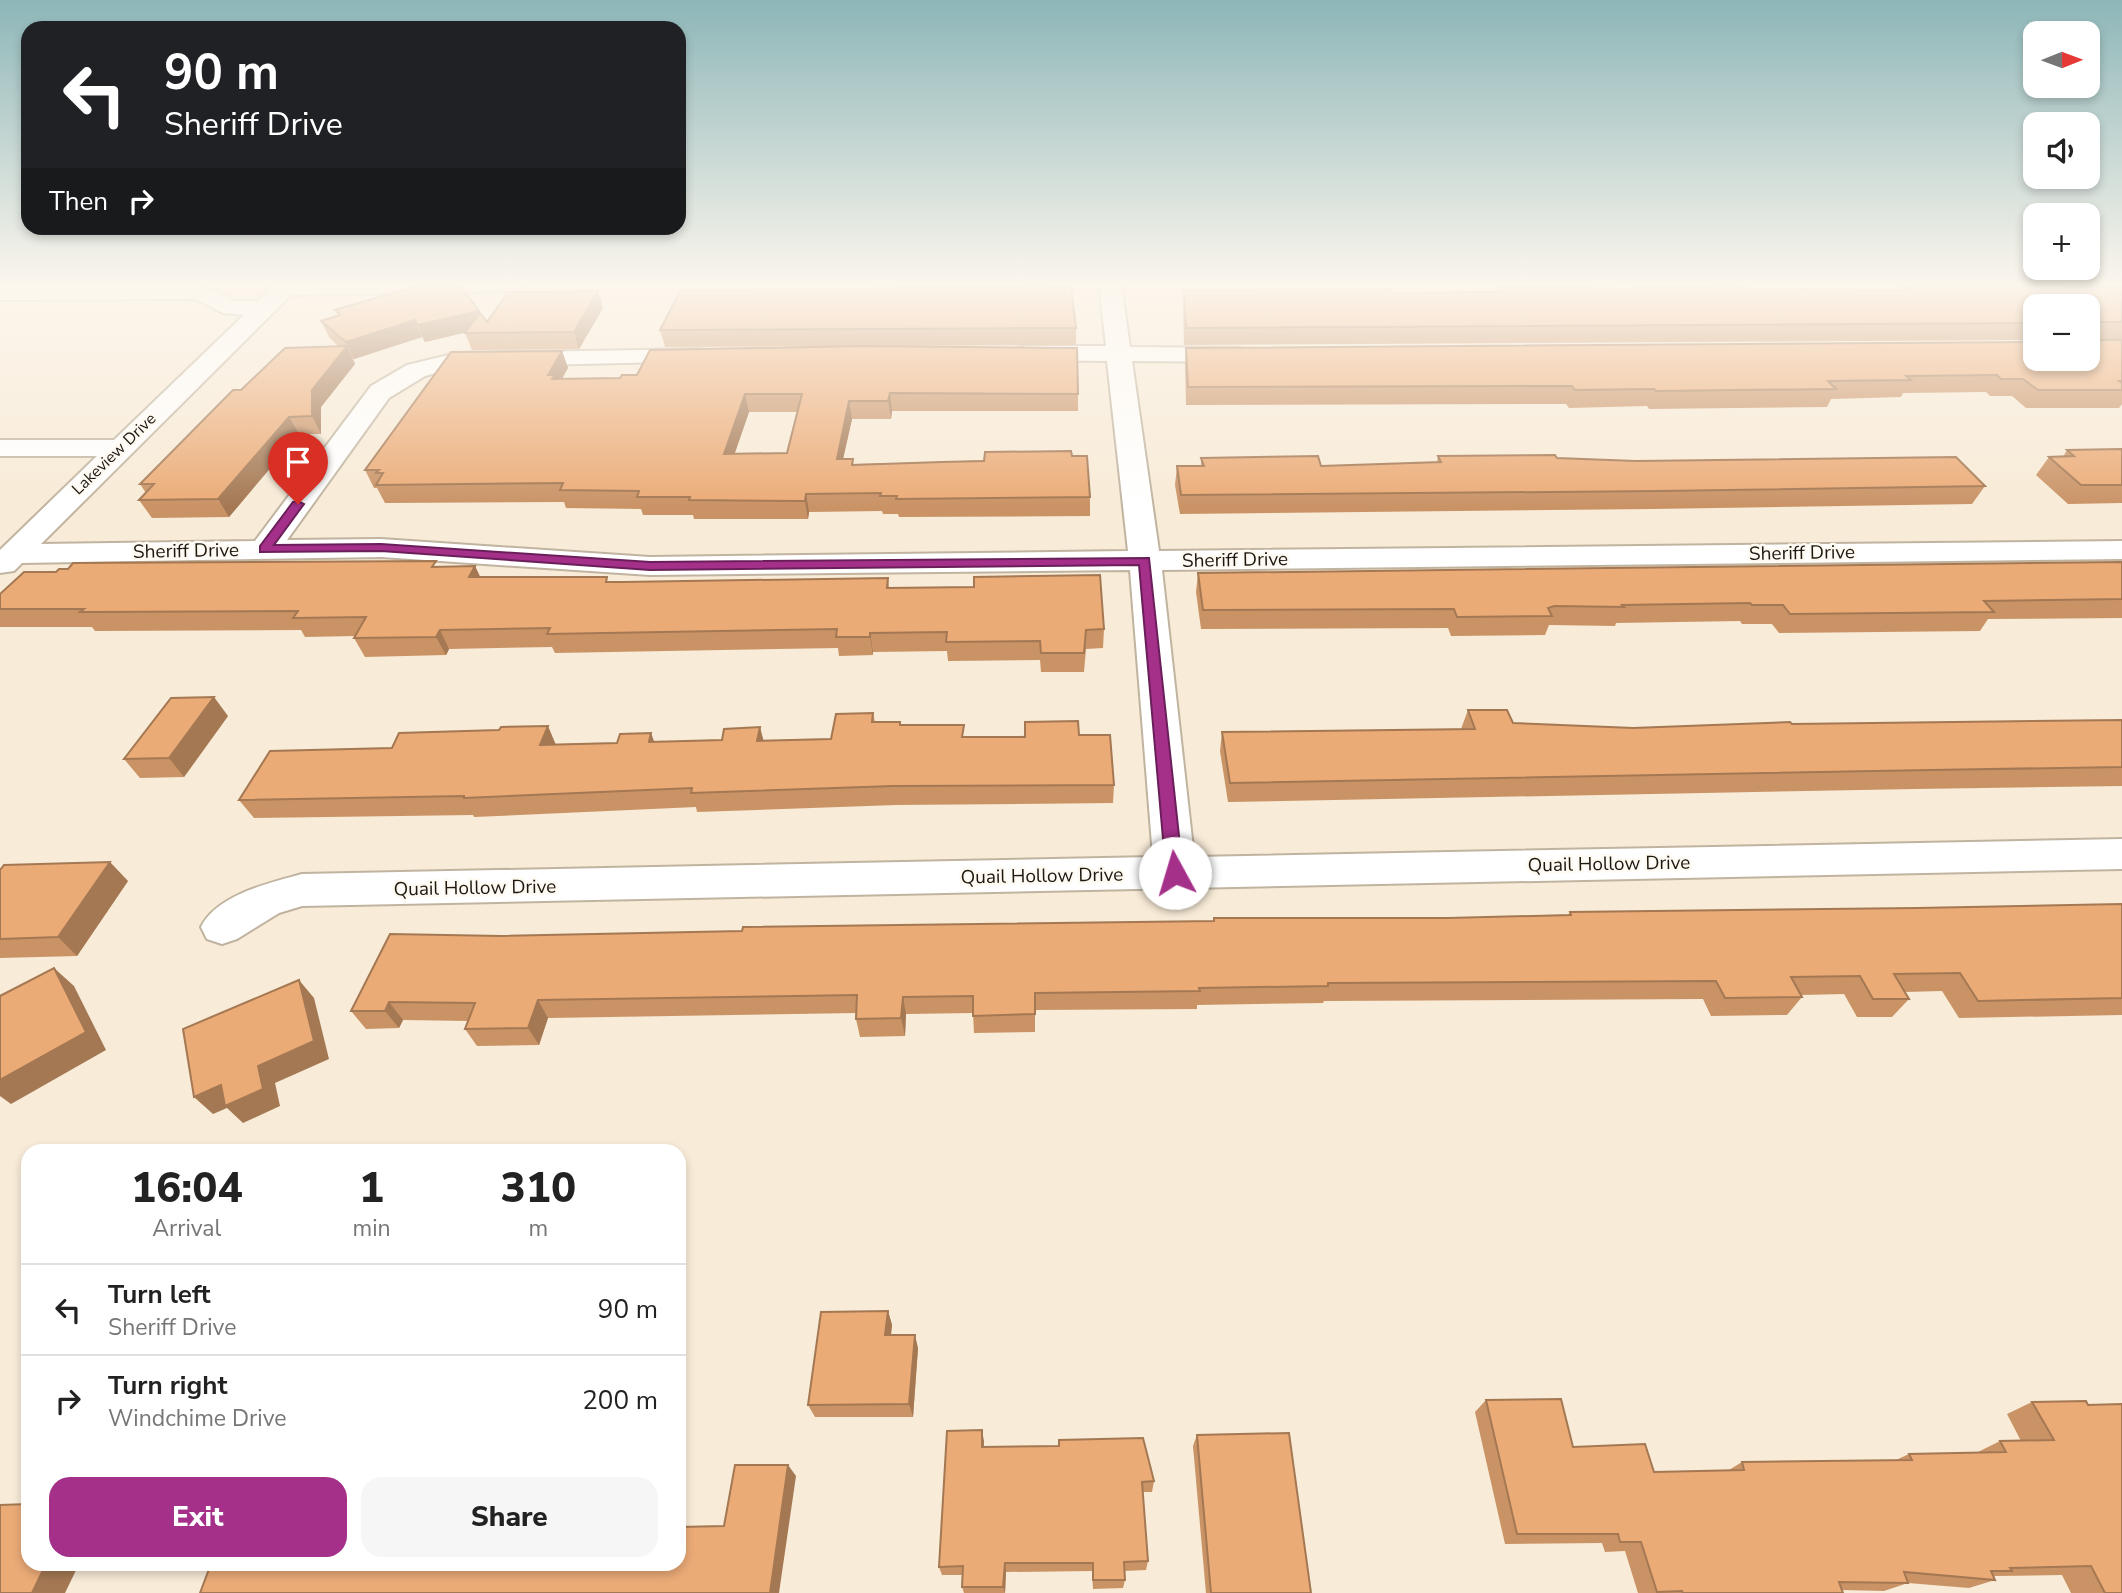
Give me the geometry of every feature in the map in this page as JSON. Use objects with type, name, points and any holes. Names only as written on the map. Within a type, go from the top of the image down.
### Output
[{"type":"street","name":"Lakeview Drive","points":[[6,560],[213,358]]},
{"type":"street","points":[[265,549],[380,392],[406,373],[429,364],[457,360],[569,358]]},
{"type":"street","points":[[1122,358],[1145,561],[1175,873]]},
{"type":"street","points":[[0,449],[121,448]]},
{"type":"street","name":"Sheriff Drive","points":[[6,560],[265,549],[381,548],[650,566],[2122,550]]},
{"type":"street","name":"Quail Hollow Drive","points":[[222,927],[266,900],[302,890],[2122,854]]},
{"type":"building","points":[[274,358],[337,358],[312,390],[312,416],[289,417],[218,499],[139,500],[154,484],[140,484],[233,390],[241,390]]},
{"type":"building","points":[[446,358],[558,358],[548,375],[555,375],[552,379],[620,378],[622,375],[637,375],[646,358],[1077,358],[1078,394],[890,393],[888,401],[849,401],[837,459],[853,459],[852,465],[984,461],[985,452],[1071,451],[1072,456],[1087,456],[1090,497],[896,499],[897,496],[880,496],[881,493],[806,494],[805,501],[689,500],[690,497],[637,497],[639,491],[560,490],[563,483],[376,485],[383,473],[376,473],[379,470],[365,470]],"holes":[[[745,394],[802,394],[787,453],[724,454]]]},
{"type":"building","points":[[1187,358],[2023,358],[2023,371],[2100,371],[2100,358],[2122,358],[2122,381],[2119,381],[2122,383],[2122,390],[2038,390],[2023,379],[2001,379],[1997,375],[1906,376],[1911,380],[1828,381],[1836,389],[1656,391],[1575,390],[1572,386],[1188,387]]},
{"type":"building","points":[[2122,449],[2122,485],[2081,485],[2049,457],[2074,456],[2067,450]]},
{"type":"building","points":[[1555,455],[1557,458],[1636,461],[1956,457],[1985,486],[1181,495],[1177,466],[1204,466],[1201,458],[1318,456],[1321,466],[1441,462],[1438,456]]},
{"type":"building","points":[[436,561],[432,567],[475,566],[469,577],[607,577],[606,582],[888,578],[887,588],[974,587],[974,577],[1100,575],[1104,629],[1086,630],[1084,653],[1041,653],[1040,641],[946,642],[947,632],[870,633],[870,637],[836,637],[837,629],[547,634],[550,628],[440,630],[436,637],[354,638],[366,617],[293,618],[298,611],[80,612],[84,609],[0,609],[0,594],[24,572],[56,572],[59,569],[68,569],[73,563]]},
{"type":"building","points":[[2122,562],[2122,599],[1984,601],[1994,612],[1790,614],[1783,605],[1750,603],[1554,606],[1548,608],[1552,616],[1457,617],[1454,609],[1203,610],[1198,573]]},
{"type":"building","points":[[214,697],[169,758],[124,759],[171,698]]},
{"type":"building","points":[[1468,710],[1507,710],[1513,723],[1633,728],[1790,722],[2122,720],[2122,767],[1230,783],[1222,732],[1475,729]]},
{"type":"building","points":[[873,713],[872,722],[964,725],[962,737],[1025,737],[1025,722],[1078,721],[1079,735],[1110,735],[1114,785],[893,786],[691,793],[692,788],[464,798],[239,800],[270,751],[392,748],[399,733],[548,726],[540,745],[617,743],[620,734],[651,733],[649,742],[722,740],[724,729],[760,727],[757,741],[831,739],[836,714]]},
{"type":"building","points":[[110,862],[58,937],[0,939],[0,870],[4,865]]},
{"type":"building","points":[[2122,904],[2122,998],[1978,1001],[1960,973],[1894,974],[1909,999],[1873,999],[1860,976],[1791,977],[1802,997],[1725,998],[1716,981],[1328,983],[1328,986],[1199,988],[1200,991],[1035,993],[1035,1014],[973,1016],[973,996],[903,997],[901,1018],[856,1019],[857,995],[538,1000],[528,1028],[465,1029],[475,1003],[389,1002],[385,1011],[351,1011],[390,934],[501,936],[742,931],[743,927],[1214,921],[1214,918],[1448,918],[1571,915],[1570,912]]},
{"type":"building","points":[[54,968],[86,1032],[0,1080],[0,996]]},
{"type":"building","points":[[299,980],[314,1041],[258,1066],[263,1089],[225,1106],[221,1085],[194,1097],[183,1029]]},
{"type":"building","points":[[888,1311],[885,1335],[915,1335],[909,1404],[808,1405],[821,1312]]},
{"type":"building","points":[[1561,1399],[1573,1447],[1645,1444],[1654,1472],[1744,1470],[1742,1462],[1912,1460],[1909,1454],[2006,1452],[2000,1441],[2054,1440],[2032,1402],[2086,1401],[2088,1405],[2122,1404],[2122,1593],[2105,1593],[2091,1566],[1991,1571],[1995,1580],[1904,1572],[1908,1583],[1839,1582],[1843,1593],[1657,1592],[1641,1542],[1620,1542],[1618,1534],[1517,1534],[1486,1400]]},
{"type":"building","points":[[982,1430],[982,1447],[1059,1446],[1059,1440],[1143,1438],[1154,1481],[1142,1482],[1148,1561],[1124,1562],[1125,1580],[1093,1580],[1093,1563],[1005,1563],[1003,1587],[962,1587],[963,1566],[939,1567],[947,1431]]},
{"type":"building","points":[[1289,1433],[1311,1593],[1211,1593],[1197,1435]]},
{"type":"building","points":[[735,1465],[788,1465],[770,1593],[200,1593],[208,1571],[686,1571],[686,1527],[724,1526]]},
{"type":"building","points":[[21,1504],[21,1571],[43,1571],[32,1593],[0,1593],[0,1505]]},
{"type":"route","points":[[298,504],[265,549],[381,548],[650,566],[1145,561],[1175,873]]}]
